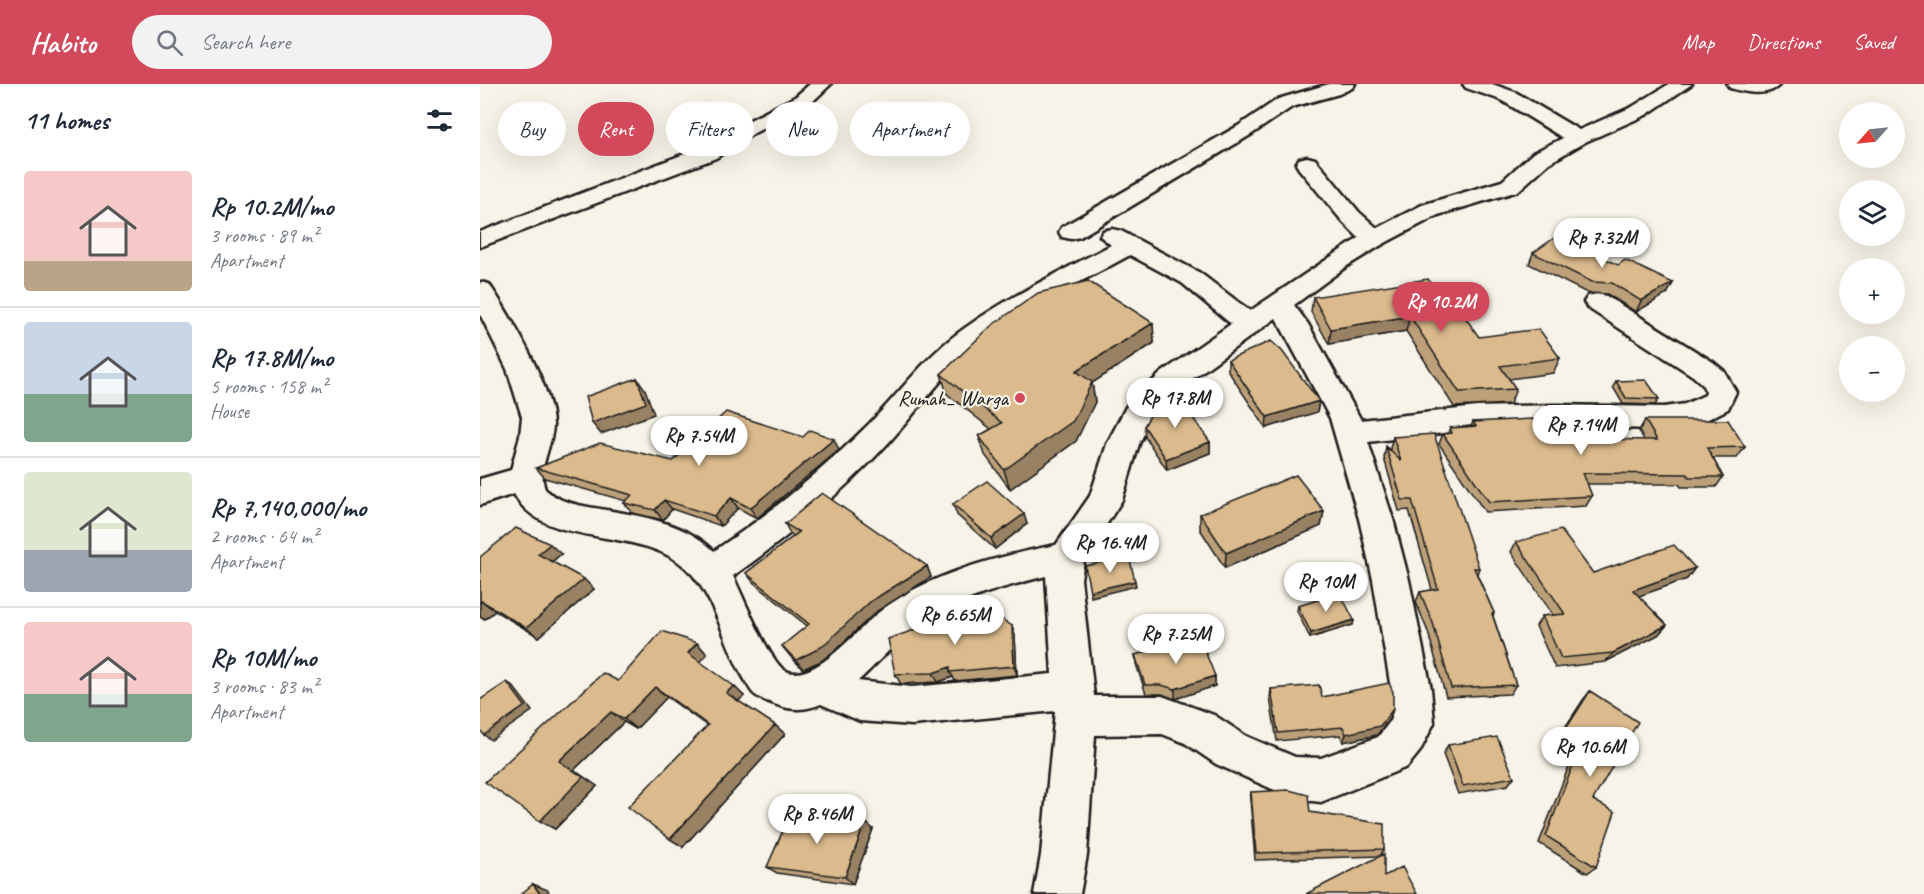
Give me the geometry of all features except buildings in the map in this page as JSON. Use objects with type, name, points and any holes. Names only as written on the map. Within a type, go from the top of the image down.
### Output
[{"type":"street","points":[[480,240],[708,153],[748,129],[802,102],[821,84]]},
{"type":"street","points":[[1249,324],[1191,278],[1131,245],[1078,228],[1245,130],[1286,103],[1345,84]]},
{"type":"street","points":[[1473,84],[1508,96],[1578,138]]},
{"type":"street","points":[[1057,894],[1064,855],[1075,702],[1063,601],[1063,579],[1067,557],[1105,500],[1118,459],[1137,415],[1171,380],[1279,302],[1374,239],[1430,210],[1509,186],[1541,158],[1578,138],[1639,111],[1682,84]]},
{"type":"street","points":[[1737,84],[1760,87],[1770,84]]},
{"type":"street","points":[[1307,164],[1351,217],[1374,239]]},
{"type":"street","points":[[711,572],[774,529],[842,470],[882,430],[935,368],[974,334],[1059,283],[1131,245]]},
{"type":"street","points":[[480,290],[499,324],[533,399],[538,420],[526,478],[531,495],[561,515],[664,537],[689,549],[711,572],[752,656],[767,680],[797,693],[813,689],[908,612],[963,587],[1017,567],[1067,557]]},
{"type":"street","points":[[821,684],[860,702],[912,706],[1036,695],[1162,715],[1199,729],[1231,750],[1295,778],[1321,780],[1392,752],[1413,723],[1411,689],[1391,580],[1376,519],[1345,418],[1294,324],[1279,302]]},
{"type":"street","points":[[1349,432],[1477,418],[1664,418],[1691,414],[1717,402],[1721,392],[1714,378],[1665,343],[1597,302]]},
{"type":"street","points":[[480,492],[526,478]]},
{"type":"place","name":"Rumah_ Warga","points":[[1020,398]]}]
